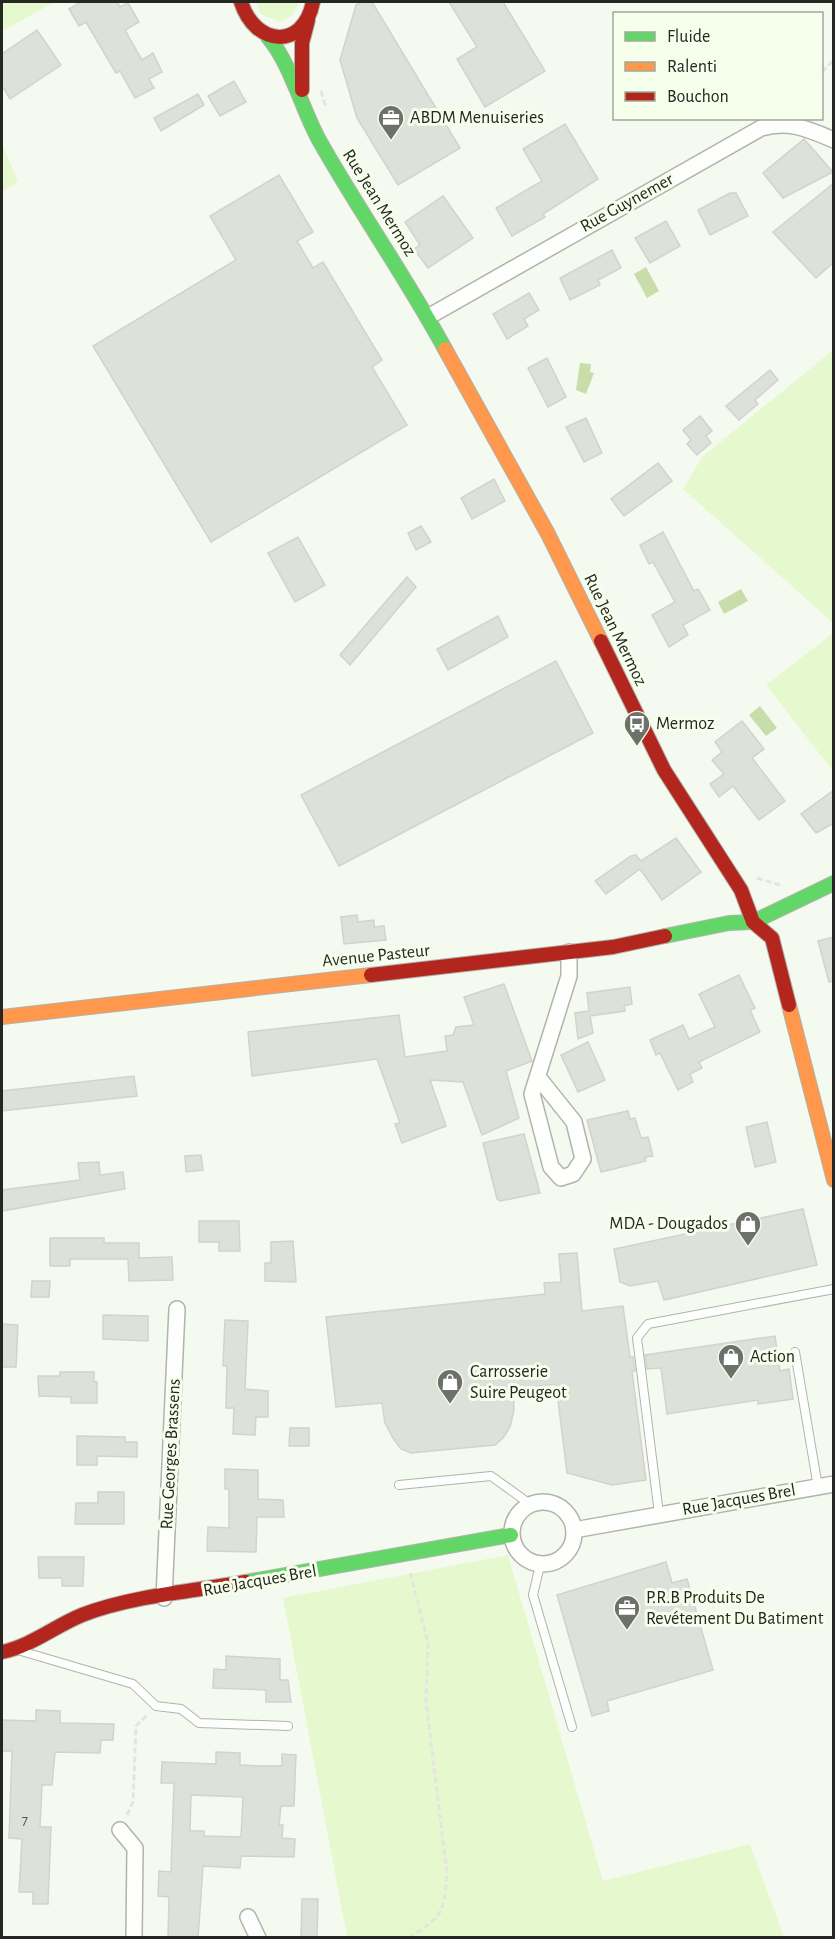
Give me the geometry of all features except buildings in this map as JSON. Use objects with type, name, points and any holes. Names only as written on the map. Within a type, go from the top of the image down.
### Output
[{"type":"street","name":"Rue Jean Mermoz","points":[[241,2],[248,23],[268,37],[283,59],[306,117],[428,317],[548,534],[664,770],[741,890],[753,922],[772,938],[834,1180]]},
{"type":"street","name":"Rue Jean Mermoz","points":[[306,117],[300,66],[302,43],[313,2]]},
{"type":"street","points":[[268,37],[291,35],[309,19]]},
{"type":"street","name":"Rue Guynemer","points":[[428,317],[761,128],[778,123],[794,124],[834,140]]},
{"type":"street","points":[[753,922],[834,883]]},
{"type":"street","name":"Avenue Pasteur","points":[[2,1017],[613,947],[729,923],[753,922]]},
{"type":"street","points":[[538,1077],[574,1122],[583,1160],[573,1174],[561,1178],[551,1167],[532,1094],[569,976],[569,952]]},
{"type":"street","name":"Rue Georges Brassens","points":[[164,1598],[177,1309]]},
{"type":"street","name":"Rue Jacques Brel","points":[[574,1530],[826,1485]]},
{"type":"street","points":[[540,1502],[554,1504],[564,1510],[574,1530],[572,1546],[565,1556],[555,1563],[540,1565],[520,1555],[511,1535],[517,1516],[530,1504],[540,1502]]},
{"type":"street","name":"Rue Jacques Brel","points":[[9,1651],[82,1615],[122,1604],[511,1535]]},
{"type":"street","points":[[120,1830],[135,1848],[134,1938]]},
{"type":"street","points":[[248,1917],[258,1938]]},
{"type":"lane","points":[[659,1514],[637,1338],[648,1324],[834,1289]]},
{"type":"lane","points":[[795,1352],[826,1485]]},
{"type":"lane","points":[[399,1485],[491,1476],[530,1504]]},
{"type":"lane","points":[[540,1565],[533,1595],[572,1727]]},
{"type":"lane","points":[[9,1651],[133,1683],[156,1706],[181,1709],[199,1723],[288,1726]]},
{"type":"path","points":[[823,71],[834,60]]},
{"type":"path","points":[[405,1555],[428,1643],[426,1700],[447,1874],[445,1903],[435,1921],[409,1938]]},
{"type":"path","points":[[120,1830],[133,1802],[136,1726],[156,1706]]},
{"type":"shaded area","points":[[2,2],[55,2],[2,31]]},
{"type":"shaded area","points":[[256,2],[299,3],[292,16],[279,22],[261,14]]},
{"type":"shaded area","points":[[2,143],[18,182],[2,192]]},
{"type":"shaded area","points":[[646,267],[659,291],[647,298],[634,274]]},
{"type":"shaded area","points":[[833,350],[833,623],[683,489],[702,457]]},
{"type":"shaded area","points":[[580,363],[591,364],[590,372],[594,373],[586,394],[576,390]]},
{"type":"shaded area","points":[[741,589],[748,601],[724,614],[718,602]]},
{"type":"shaded area","points":[[833,633],[833,771],[766,685]]},
{"type":"shaded area","points":[[760,706],[777,728],[766,736],[749,715]]},
{"type":"shaded area","points":[[508,1555],[603,1881],[750,1844],[784,1937],[347,1937],[283,1598]]},
{"type":"traffic: fast","points":[[268,37],[283,60],[319,140],[445,349]]},
{"type":"traffic: fast","points":[[665,936],[729,923],[753,922],[834,883]]},
{"type":"traffic: fast","points":[[246,1582],[511,1535]]},
{"type":"traffic: slow","points":[[445,349],[548,534],[601,641]]},
{"type":"traffic: slow","points":[[2,1017],[371,975]]},
{"type":"traffic: slow","points":[[789,1005],[834,1180]]},
{"type":"traffic: jam","points":[[241,2],[248,17],[257,27],[267,34],[278,37],[290,35],[300,29],[308,18],[313,2]]},
{"type":"traffic: jam","points":[[302,90],[302,43],[308,20]]},
{"type":"traffic: jam","points":[[601,641],[664,770],[741,890],[753,922],[772,938],[789,1005]]},
{"type":"traffic: jam","points":[[371,975],[613,947],[665,936]]},
{"type":"traffic: jam","points":[[2,1652],[33,1641],[82,1615],[101,1608],[163,1595],[246,1582]]},
{"type":"place","name":"ABDM Menuiseries","points":[[391,141]]},
{"type":"place","name":"Mermoz","points":[[637,747]]},
{"type":"place","name":"MDA - Dougados","points":[[748,1247]]},
{"type":"place","name":"Action","points":[[731,1380]]},
{"type":"place","name":"Carrosserie Suire Peugeot","points":[[450,1405]]},
{"type":"place","name":"P.R.B Produits De Revétement Du Batiment","points":[[627,1631]]}]
